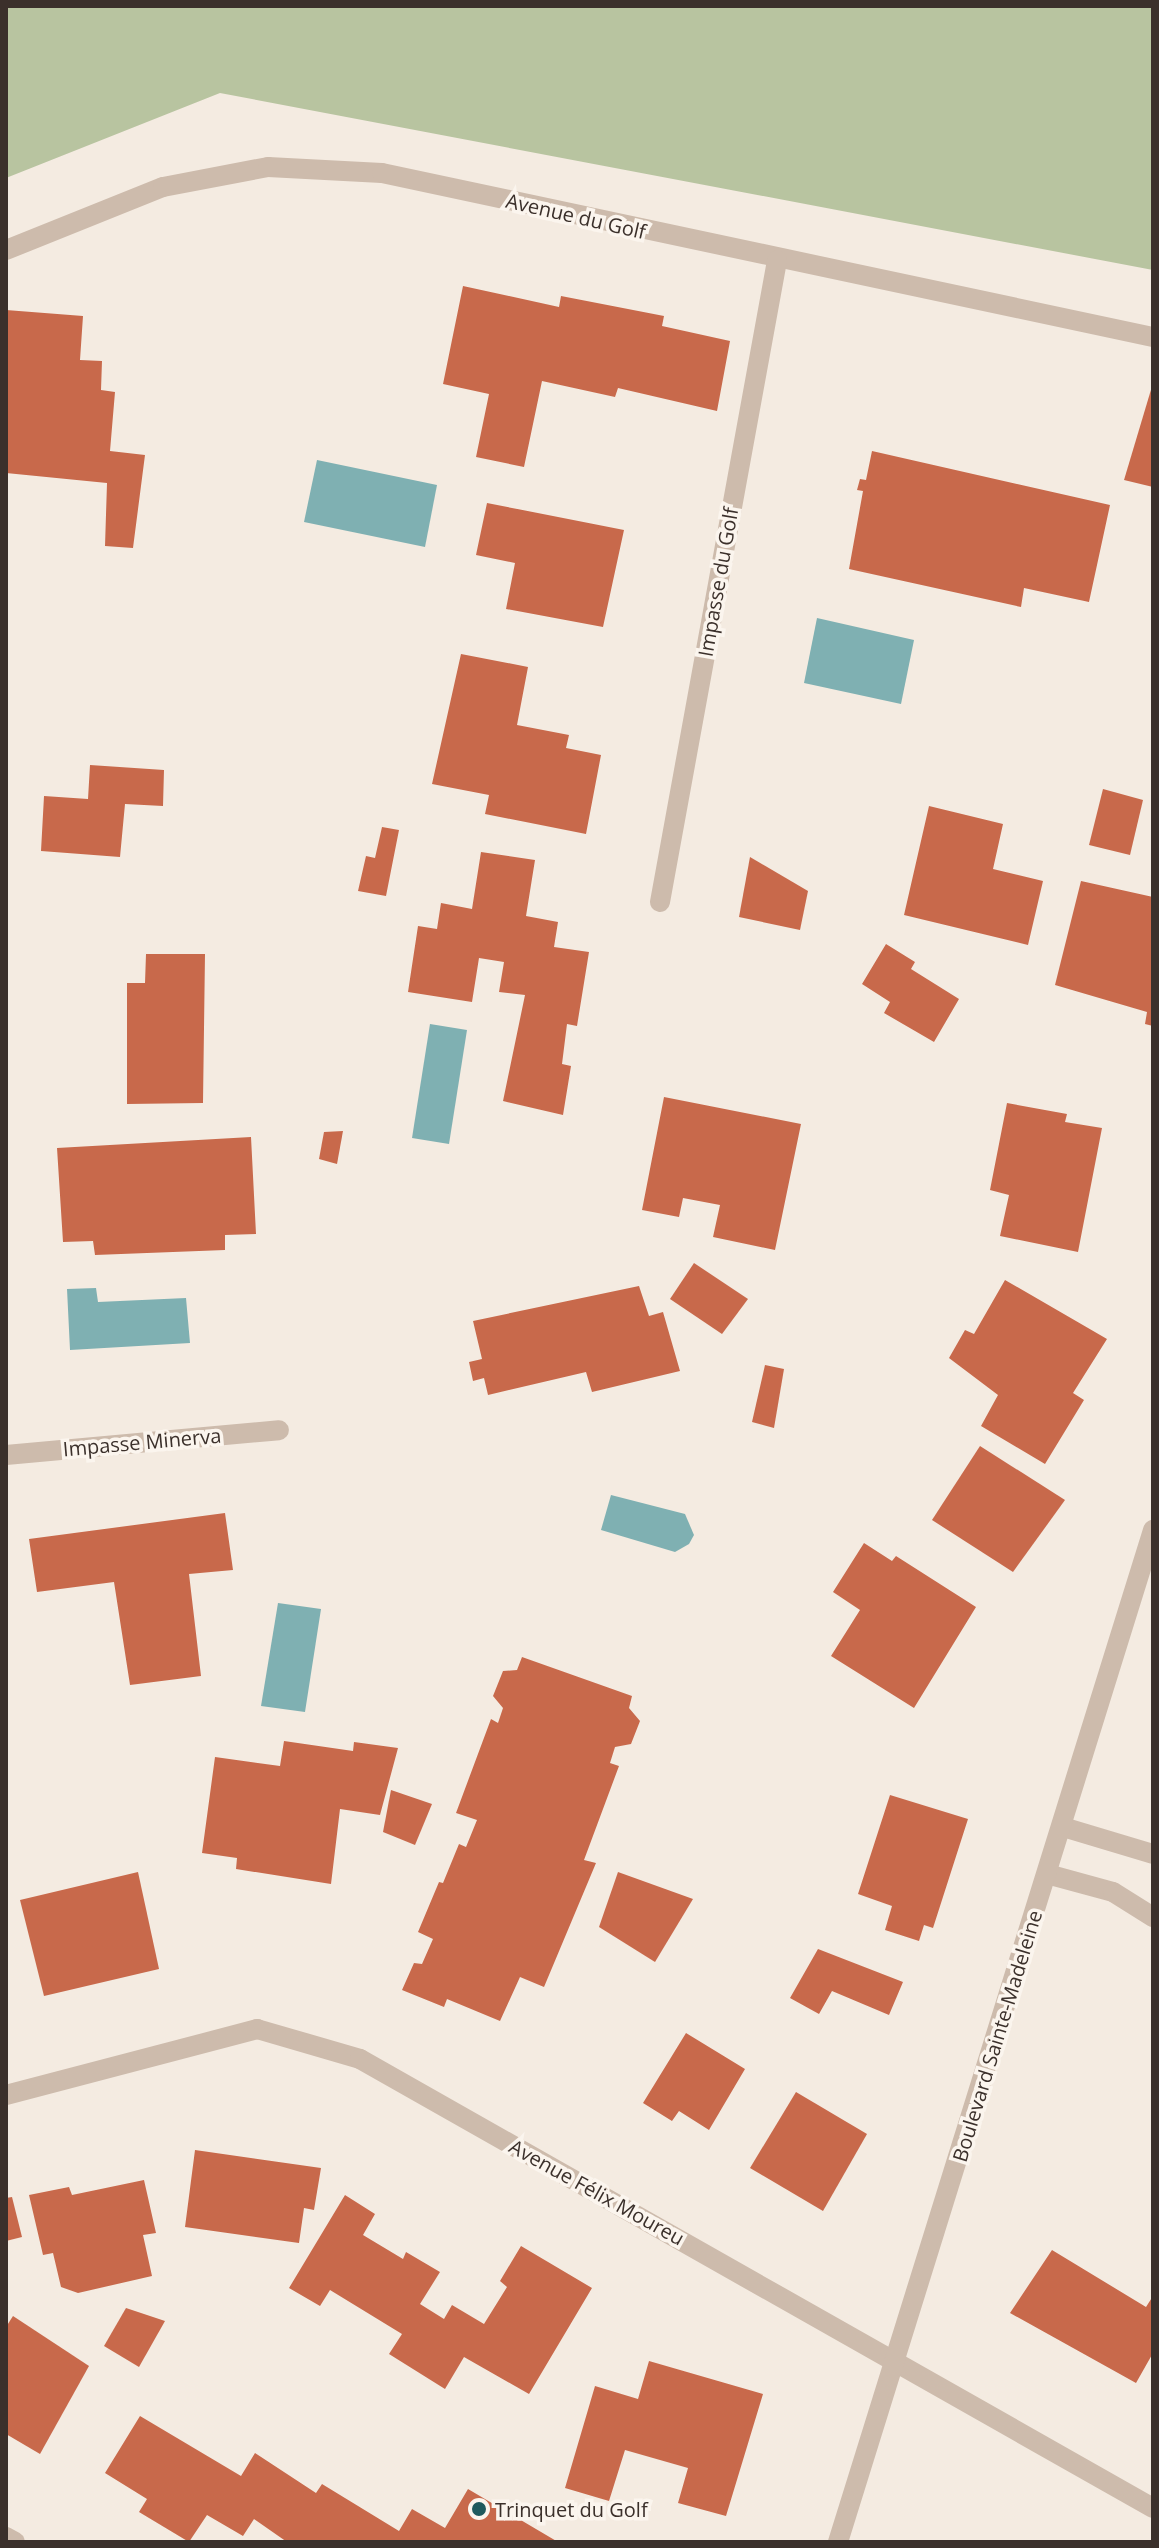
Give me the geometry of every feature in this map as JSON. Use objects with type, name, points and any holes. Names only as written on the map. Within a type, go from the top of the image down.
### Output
[{"type":"street","name":"Avenue du Golf","points":[[6,250],[163,187],[268,167],[382,173],[777,261],[1153,337]]},
{"type":"street","name":"Impasse du Golf","points":[[660,902],[777,261]]},
{"type":"street","name":"Impasse Minerva","points":[[6,1455],[279,1430]]},
{"type":"street","name":"Boulevard Sainte-Madeleine","points":[[838,2542],[1153,1530]]},
{"type":"street","points":[[1063,1827],[1153,1854]]},
{"type":"street","points":[[1047,1874],[1113,1892],[1153,1917]]},
{"type":"street","name":"Avenue Félix Moureu","points":[[6,2095],[257,2029],[345,2055],[896,2360],[1153,2508]]},
{"type":"street","points":[[6,2537],[15,2542]]},
{"type":"green space","points":[[6,6],[1153,6],[1153,270],[220,93],[6,178]]},
{"type":"water","points":[[317,460],[437,485],[425,547],[304,522]]},
{"type":"water","points":[[817,618],[914,640],[901,704],[804,683]]},
{"type":"water","points":[[430,1024],[467,1030],[449,1144],[412,1138]]},
{"type":"water","points":[[96,1288],[98,1302],[186,1298],[190,1343],[70,1350],[67,1289]]},
{"type":"water","points":[[611,1495],[685,1514],[694,1535],[689,1544],[675,1552],[601,1530]]},
{"type":"water","points":[[278,1603],[321,1609],[305,1712],[261,1706]]},
{"type":"building","points":[[463,286],[559,307],[561,296],[664,316],[662,326],[730,341],[717,411],[618,388],[615,397],[542,381],[524,467],[476,457],[489,394],[443,384]]},
{"type":"building","points":[[6,310],[83,316],[80,360],[102,361],[101,390],[115,392],[110,451],[145,455],[133,548],[105,546],[107,483],[6,473]]},
{"type":"building","points":[[1153,383],[1153,487],[1124,480]]},
{"type":"building","points":[[872,451],[1110,505],[1089,602],[1024,588],[1021,607],[849,569],[863,491],[857,490],[860,479],[866,480]]},
{"type":"building","points":[[487,503],[624,530],[603,627],[506,609],[515,563],[476,555]]},
{"type":"building","points":[[461,654],[528,667],[517,725],[569,735],[566,748],[601,755],[586,834],[485,814],[489,795],[432,784]]},
{"type":"building","points":[[90,765],[164,770],[163,806],[125,804],[120,857],[41,851],[44,796],[88,799]]},
{"type":"building","points":[[1103,789],[1143,800],[1130,855],[1089,845]]},
{"type":"building","points":[[929,806],[1003,824],[993,869],[1043,881],[1028,945],[904,915]]},
{"type":"building","points":[[382,827],[399,830],[386,896],[358,891],[366,856],[375,858]]},
{"type":"building","points":[[481,852],[535,860],[526,916],[558,922],[554,947],[589,952],[577,1026],[567,1024],[562,1064],[571,1066],[563,1115],[503,1101],[525,995],[499,992],[504,962],[479,958],[472,1002],[408,992],[418,926],[437,929],[441,903],[472,909]]},
{"type":"building","points":[[750,857],[808,891],[800,930],[739,917]]},
{"type":"building","points":[[1081,881],[1153,897],[1153,1026],[1145,1024],[1147,1012],[1055,985]]},
{"type":"building","points":[[886,944],[915,962],[911,969],[959,999],[934,1042],[884,1013],[890,1002],[862,984]]},
{"type":"building","points":[[146,954],[205,954],[203,1103],[127,1104],[127,983],[145,983]]},
{"type":"building","points":[[664,1097],[801,1124],[775,1250],[713,1237],[720,1205],[683,1198],[679,1217],[642,1210]]},
{"type":"building","points":[[1007,1103],[1067,1114],[1065,1122],[1102,1128],[1078,1252],[1000,1236],[1009,1195],[990,1190]]},
{"type":"building","points":[[343,1131],[337,1164],[319,1159],[324,1132]]},
{"type":"building","points":[[251,1137],[256,1234],[225,1235],[225,1250],[95,1255],[93,1241],[63,1242],[57,1148]]},
{"type":"building","points":[[694,1263],[748,1299],[722,1334],[670,1299]]},
{"type":"building","points":[[1005,1280],[1107,1339],[1073,1393],[1084,1400],[1045,1464],[981,1426],[998,1395],[949,1358],[965,1330],[974,1334]]},
{"type":"building","points":[[639,1286],[649,1316],[663,1312],[680,1371],[592,1392],[586,1372],[488,1395],[484,1378],[473,1381],[469,1362],[482,1359],[473,1321]]},
{"type":"building","points":[[765,1365],[784,1369],[774,1428],[752,1422]]},
{"type":"building","points":[[980,1446],[1065,1500],[1013,1572],[932,1520]]},
{"type":"building","points":[[225,1513],[233,1570],[189,1574],[201,1676],[130,1685],[114,1582],[37,1592],[29,1539]]},
{"type":"building","points":[[864,1543],[892,1561],[896,1556],[976,1607],[914,1708],[831,1656],[860,1610],[833,1592]]},
{"type":"building","points":[[522,1657],[632,1696],[629,1708],[640,1721],[631,1744],[615,1747],[610,1763],[619,1766],[584,1860],[596,1863],[544,1987],[520,1977],[500,2021],[447,1999],[444,2007],[402,1990],[414,1963],[422,1964],[433,1939],[418,1932],[439,1882],[443,1883],[459,1844],[466,1847],[477,1820],[456,1813],[491,1719],[498,1723],[503,1708],[493,1696],[503,1671],[517,1670]]},
{"type":"building","points":[[284,1741],[353,1751],[354,1742],[398,1748],[380,1815],[340,1809],[331,1884],[236,1869],[237,1858],[202,1853],[215,1757],[280,1766]]},
{"type":"building","points":[[391,1790],[432,1804],[415,1845],[383,1832]]},
{"type":"building","points":[[890,1795],[968,1819],[933,1928],[924,1925],[919,1941],[885,1930],[892,1906],[858,1894]]},
{"type":"building","points":[[138,1872],[159,1969],[44,1996],[20,1900]]},
{"type":"building","points":[[618,1872],[693,1899],[655,1962],[599,1927]]},
{"type":"building","points":[[818,1949],[903,1982],[889,2015],[832,1991],[819,2014],[790,1998]]},
{"type":"building","points":[[686,2033],[745,2069],[709,2130],[679,2111],[672,2121],[643,2103]]},
{"type":"building","points":[[796,2092],[867,2134],[823,2211],[750,2168]]},
{"type":"building","points":[[195,2150],[321,2168],[314,2210],[304,2208],[299,2243],[185,2227]]},
{"type":"building","points":[[144,2180],[156,2233],[143,2235],[152,2276],[78,2293],[61,2287],[53,2253],[43,2255],[29,2195],[69,2187],[72,2195]]},
{"type":"building","points":[[345,2195],[375,2214],[363,2235],[403,2259],[406,2252],[440,2272],[420,2304],[444,2319],[452,2305],[484,2324],[507,2287],[500,2281],[521,2246],[592,2288],[529,2394],[464,2357],[445,2389],[389,2354],[402,2334],[330,2290],[320,2306],[289,2288]]},
{"type":"building","points":[[12,2197],[22,2237],[6,2241],[6,2198]]},
{"type":"building","points":[[1052,2250],[1146,2307],[1153,2296],[1153,2353],[1136,2383],[1010,2313]]},
{"type":"building","points":[[126,2308],[165,2321],[139,2367],[104,2346]]},
{"type":"building","points":[[13,2316],[89,2366],[40,2454],[6,2434],[6,2327]]},
{"type":"building","points":[[649,2361],[763,2394],[726,2516],[678,2503],[688,2468],[625,2450],[609,2501],[565,2488],[595,2386],[638,2399]]},
{"type":"building","points":[[140,2416],[241,2476],[255,2453],[316,2493],[322,2484],[399,2531],[412,2509],[445,2528],[468,2489],[558,2542],[287,2542],[254,2519],[243,2536],[207,2515],[189,2542],[139,2512],[147,2499],[105,2473]]},
{"type":"place","name":"Trinquet du Golf","points":[[479,2509]]}]
